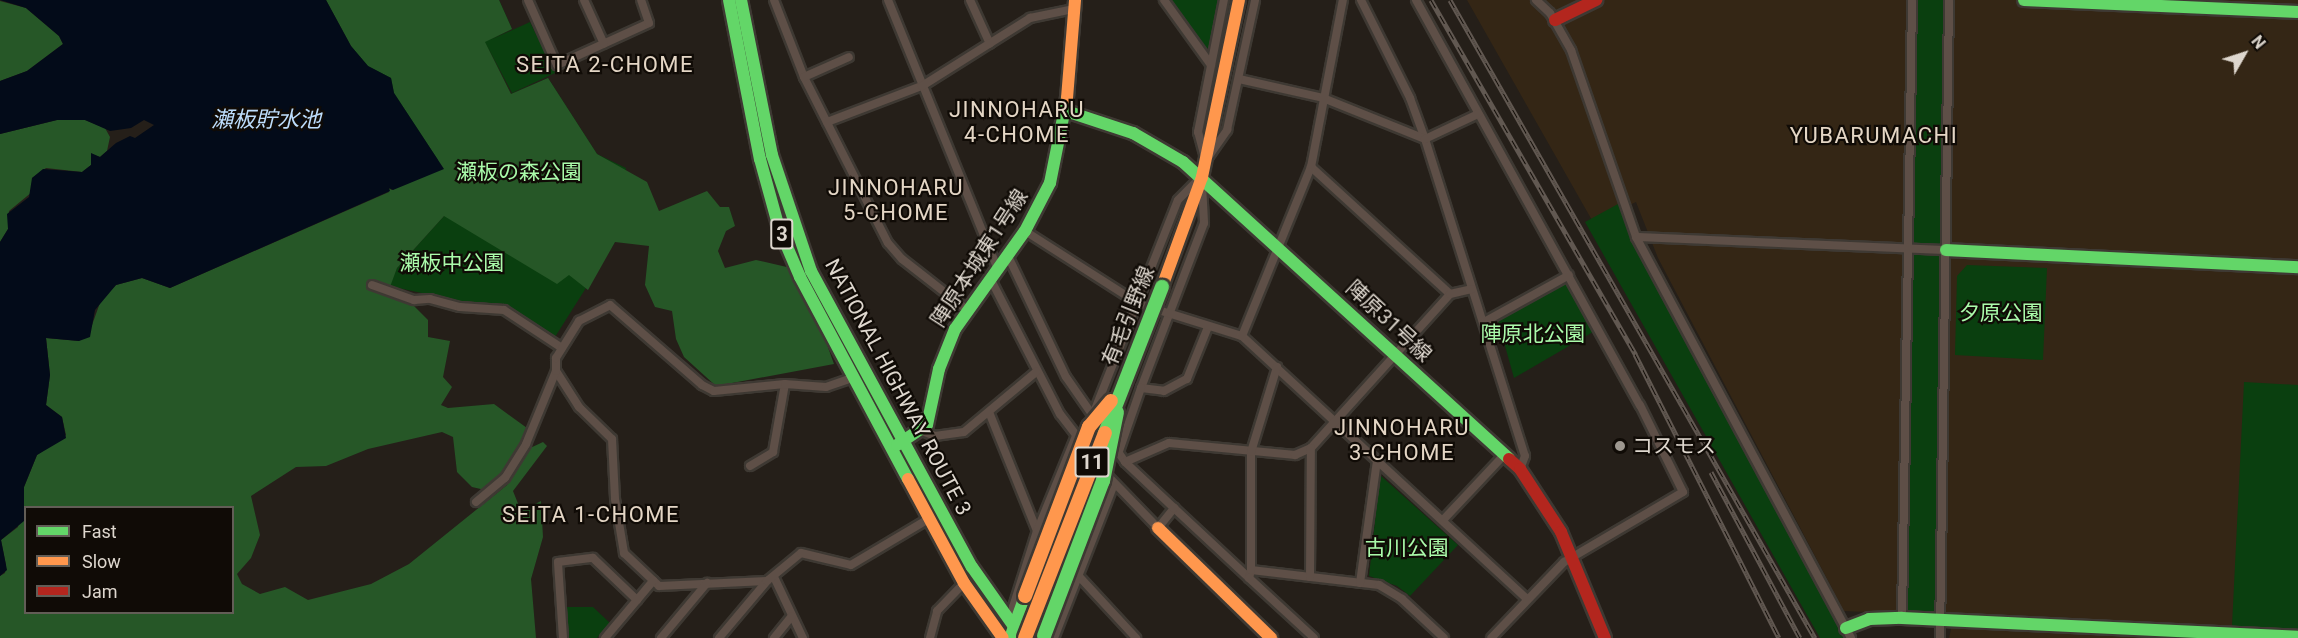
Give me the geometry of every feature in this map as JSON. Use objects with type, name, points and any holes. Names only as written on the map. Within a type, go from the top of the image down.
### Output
[{"type":"main road","name":"NATIONAL HIGHWAY ROUTE 3","points":[[729,0],[760,159],[779,228],[852,378],[897,445],[1012,632],[1023,638]]},
{"type":"main road","name":"NATIONAL HIGHWAY ROUTE 3","points":[[741,0],[772,155],[811,272],[897,445],[930,518],[964,583],[1003,638]]},
{"type":"main road","points":[[1555,20],[1596,0]]},
{"type":"main road","points":[[2024,0],[2298,12]]},
{"type":"main road","name":"有毛引野線","points":[[1023,638],[1162,287],[1202,177],[1239,2]]},
{"type":"main road","name":"陣原本城東1号線","points":[[922,431],[929,418],[945,350],[966,309],[1025,231],[1050,183],[1066,111],[1074,5]]},
{"type":"main road","name":"陣原31号線","points":[[1066,111],[1133,133],[1202,177],[1520,469],[1551,512],[1572,556],[1605,638]]},
{"type":"main road","points":[[1946,250],[2298,267]]},
{"type":"main road","points":[[1012,632],[1089,427],[1119,392]]},
{"type":"main road","points":[[1047,637],[1103,481],[1112,450],[1119,392]]},
{"type":"main road","points":[[897,445],[922,431]]},
{"type":"main road","points":[[1158,528],[1264,636]]},
{"type":"main road","points":[[1848,633],[1869,618],[1902,618],[2298,637]]},
{"type":"street","points":[[528,0],[557,65],[649,22],[640,0]]},
{"type":"street","points":[[584,0],[604,44]]},
{"type":"street","points":[[774,0],[804,77],[888,243],[902,259],[966,309]]},
{"type":"street","points":[[888,0],[993,273],[1036,372],[1076,436],[1114,484],[1158,528],[1174,508]]},
{"type":"street","points":[[970,0],[990,44]]},
{"type":"street","points":[[1164,0],[1210,65]]},
{"type":"street","points":[[1206,160],[1198,132],[1224,0]]},
{"type":"street","points":[[1206,160],[1227,130],[1255,0]]},
{"type":"street","points":[[1242,336],[1311,167],[1343,0]]},
{"type":"street","points":[[1362,0],[1410,98],[1425,139],[1525,456],[1520,469]]},
{"type":"street","points":[[1416,0],[1569,275],[1683,492],[1572,556],[1491,638]]},
{"type":"street","points":[[1536,0],[1555,20],[1571,50],[1636,237],[1848,633]]},
{"type":"street","points":[[1902,618],[1912,0]]},
{"type":"street","points":[[1940,638],[1949,0]]},
{"type":"street","points":[[827,122],[922,86],[990,44],[1005,31],[1030,18],[1074,5]]},
{"type":"street","points":[[804,77],[849,57]]},
{"type":"street","points":[[1239,79],[1323,98],[1425,139],[1478,114]]},
{"type":"street","points":[[1311,167],[1450,294]]},
{"type":"street","points":[[1092,417],[1139,304],[1178,200],[1202,177]]},
{"type":"street","points":[[1118,454],[1167,315],[1204,223],[1202,177]]},
{"type":"street","points":[[1025,231],[1139,304],[1167,315],[1242,336],[1527,599]]},
{"type":"street","points":[[1636,237],[1946,250]]},
{"type":"street","points":[[1007,254],[1066,377],[1118,454],[1174,508],[1250,574],[1314,638]]},
{"type":"street","points":[[1484,322],[1569,275]]},
{"type":"street","points":[[372,285],[414,300],[430,298],[460,307],[504,310],[562,348]]},
{"type":"street","points":[[1125,462],[1151,447],[1169,443],[1295,455],[1311,448],[1450,294],[1471,289]]},
{"type":"street","points":[[476,502],[505,478],[521,453],[556,371],[556,358],[579,321],[610,304],[702,385],[714,391],[785,384],[826,387],[852,378]]},
{"type":"street","points":[[1141,388],[1164,392],[1187,379],[1208,327]]},
{"type":"street","points":[[1250,574],[1251,452],[1277,368]]},
{"type":"street","points":[[556,371],[579,407],[612,439],[615,499],[624,553],[660,586],[771,579]]},
{"type":"street","points":[[922,431],[935,436],[964,432],[1036,372]]},
{"type":"street","points":[[750,466],[773,452],[785,384]]},
{"type":"street","points":[[989,412],[1038,531],[1080,572],[1136,638]]},
{"type":"street","points":[[1012,632],[1013,608],[1038,531],[1076,436]]},
{"type":"street","points":[[1310,577],[1311,448]]},
{"type":"street","points":[[1443,520],[1504,456]]},
{"type":"street","points":[[1360,583],[1377,460]]},
{"type":"street","points":[[1047,637],[1080,572],[1114,484]]},
{"type":"street","points":[[719,638],[771,579],[801,553],[851,565],[930,518]]},
{"type":"street","points":[[563,638],[558,562],[593,558],[637,600]]},
{"type":"street","points":[[1250,574],[1310,577],[1389,589],[1444,638]]},
{"type":"street","points":[[771,579],[803,638]]},
{"type":"street","points":[[605,638],[653,581]]},
{"type":"street","points":[[661,638],[707,583]]},
{"type":"street","points":[[930,638],[938,610],[964,583]]},
{"type":"street","points":[[774,638],[792,616]]},
{"type":"shaded area","points":[[1467,0],[2298,0],[2298,638],[1949,638],[1954,616],[1844,611],[1658,258],[1636,202],[1593,222]]},
{"type":"green space","name":"瀬板の森公園","points":[[326,0],[499,0],[512,29],[490,40],[530,22],[555,73],[512,93],[485,42],[511,94],[548,78],[597,154],[626,168],[615,242],[555,337],[505,304],[459,301],[389,286],[397,268],[444,216]]},
{"type":"green space","points":[[326,0],[499,0],[512,29],[485,42],[511,94],[548,78],[597,154],[647,182],[659,211],[707,191],[720,207],[729,207],[735,226],[726,231],[718,251],[725,268],[756,260],[791,268],[820,325],[834,364],[716,386],[684,357],[676,339],[672,311],[655,307],[645,285],[649,246],[615,242],[588,290],[569,275],[557,284],[444,216],[397,268],[387,295],[411,303],[428,320],[428,337],[450,341],[443,377],[452,387],[441,405],[448,408],[494,404],[527,428],[521,445],[505,473],[485,490],[472,487],[457,472],[453,437],[442,432],[368,449],[326,466],[296,467],[251,496],[260,535],[251,558],[237,574],[242,584],[260,594],[285,587],[308,600],[371,584],[409,564],[507,485],[528,449],[543,442],[547,446],[513,491],[521,511],[541,501],[543,537],[531,579],[536,638],[0,638],[0,576],[5,573],[6,565],[1,540],[18,527],[24,487],[37,455],[66,435],[62,417],[46,405],[50,375],[46,338],[79,341],[92,325],[101,300],[116,285],[142,278],[170,288],[389,192],[388,188],[392,190],[438,160],[394,93],[391,78],[368,66],[351,46]]},
{"type":"green space","points":[[1171,0],[1219,0],[1209,48],[1203,49]]},
{"type":"green space","points":[[1917,0],[1945,0],[1937,607],[1932,613],[1907,610]]},
{"type":"green space","points":[[0,1],[26,8],[59,36],[63,44],[27,71],[0,81]]},
{"type":"green space","points":[[57,120],[85,120],[105,128],[110,137],[107,151],[100,157],[91,154],[91,165],[82,172],[46,168],[32,178],[32,192],[9,211],[8,229],[0,242],[0,134]]},
{"type":"green space","points":[[1618,204],[1631,237],[1844,638],[1820,638],[1585,222]]},
{"type":"green space","name":"夕原公園","points":[[1967,265],[2047,268],[2043,360],[1955,355],[1957,276]]},
{"type":"green space","name":"陣原北公園","points":[[1567,283],[1593,332],[1514,378],[1498,321]]},
{"type":"green space","points":[[2244,382],[2298,385],[2298,629],[2232,626]]},
{"type":"green space","name":"古川公園","points":[[1380,475],[1458,545],[1410,596],[1397,586],[1369,576]]},
{"type":"green space","points":[[565,607],[593,607],[610,623],[597,638],[567,638]]},
{"type":"water","name":"瀬板貯水池","points":[[0,0],[326,0],[351,46],[368,66],[391,78],[394,93],[444,169],[393,190],[389,188],[390,191],[170,288],[142,278],[116,285],[95,310],[90,337],[79,341],[46,338],[50,375],[46,405],[62,417],[66,438],[37,455],[24,487],[24,521],[1,540],[7,570],[0,576],[0,242],[8,229],[7,214],[29,197],[32,178],[43,169],[82,172],[91,165],[91,153],[100,157],[116,143],[130,136],[135,138],[154,125],[144,120],[131,128],[110,131],[85,120],[57,120],[0,134],[0,81],[27,71],[63,44],[59,36],[26,8]]},
{"type":"railway","points":[[1431,0],[1635,354],[1779,638]]},
{"type":"railway","points":[[1450,0],[1815,638]]},
{"type":"railway","points":[[1711,472],[1800,638]]},
{"type":"traffic: fast","points":[[729,0],[760,159],[779,228],[800,277],[908,479]]},
{"type":"traffic: fast","points":[[741,0],[772,155],[811,271],[972,567],[1022,638]]},
{"type":"traffic: fast","points":[[2024,0],[2298,12]]},
{"type":"traffic: fast","points":[[897,445],[927,425],[939,369],[955,329],[1025,231],[1050,183],[1067,98]]},
{"type":"traffic: fast","points":[[1066,111],[1133,133],[1183,162],[1509,459]]},
{"type":"traffic: fast","points":[[1946,250],[2298,267]]},
{"type":"traffic: fast","points":[[1105,433],[1162,287]]},
{"type":"traffic: fast","points":[[1044,636],[1103,481],[1117,412]]},
{"type":"traffic: fast","points":[[1010,638],[1025,596]]},
{"type":"traffic: fast","points":[[1846,628],[1869,619],[1902,618],[2298,637]]},
{"type":"traffic: slow","points":[[1067,98],[1075,0]]},
{"type":"traffic: slow","points":[[1162,287],[1202,177],[1239,0]]},
{"type":"traffic: slow","points":[[1025,596],[1089,427],[1111,401]]},
{"type":"traffic: slow","points":[[1025,638],[1105,433]]},
{"type":"traffic: slow","points":[[908,479],[964,583],[1003,638]]},
{"type":"traffic: slow","points":[[1158,528],[1271,638]]},
{"type":"traffic: jam","points":[[1555,20],[1596,0]]},
{"type":"traffic: jam","points":[[1509,459],[1520,469],[1561,532],[1605,638]]},
{"type":"place","name":"コスモス","points":[[1620,446]]},
{"type":"district","name":"SEITA 2-CHOME","points":[[605,65]]},
{"type":"district","name":"JINNOHARU 4-CHOME","points":[[1017,122]]},
{"type":"district","name":"YUBARUMACHI","points":[[1874,136]]},
{"type":"district","name":"JINNOHARU 5-CHOME","points":[[896,200]]},
{"type":"district","name":"JINNOHARU 3-CHOME","points":[[1402,440]]},
{"type":"district","name":"SEITA 1-CHOME","points":[[591,515]]},
{"type":"park label","name":"瀬板中公園","points":[[452,263]]}]
